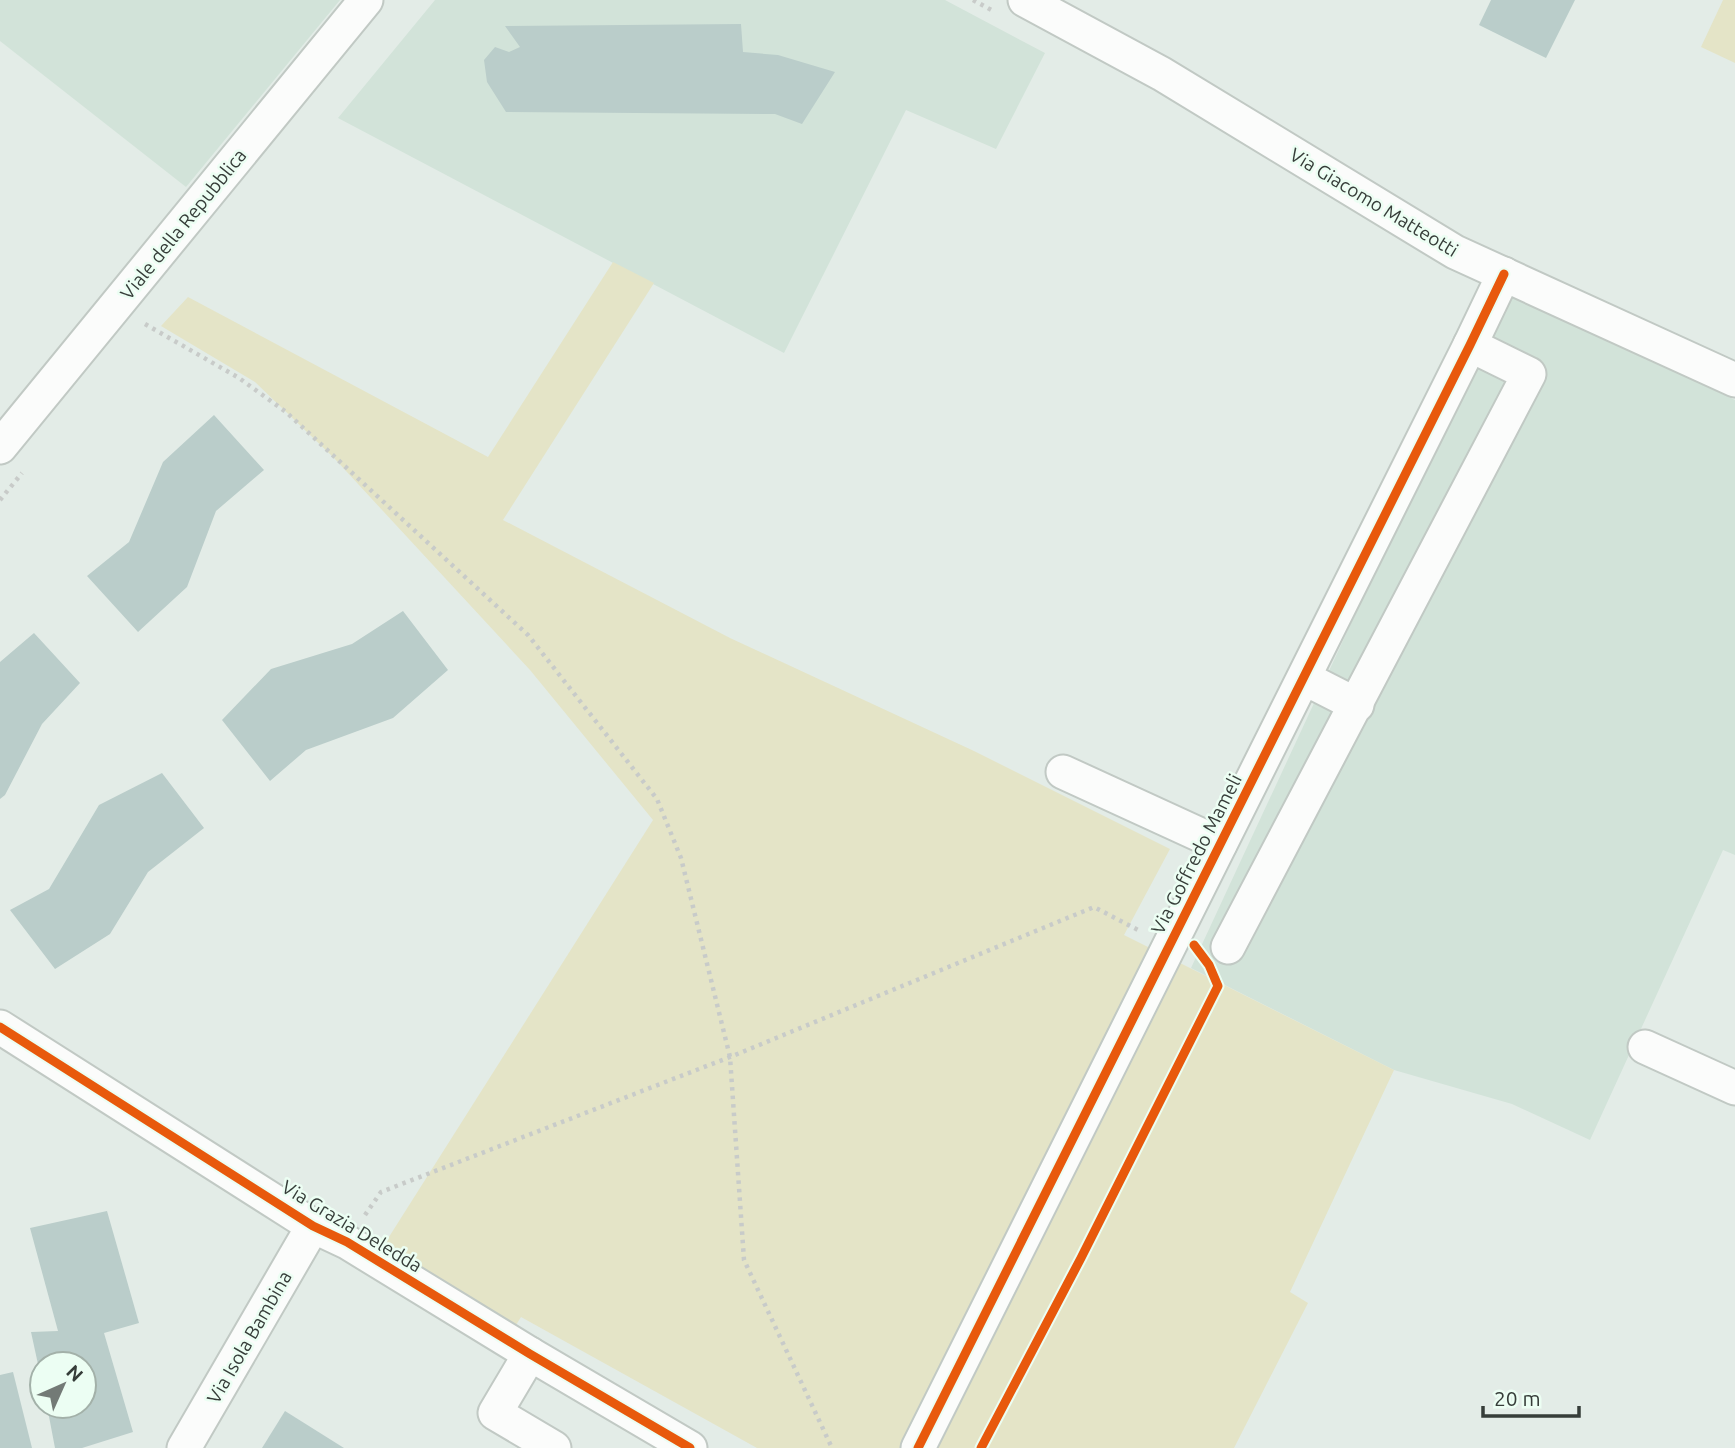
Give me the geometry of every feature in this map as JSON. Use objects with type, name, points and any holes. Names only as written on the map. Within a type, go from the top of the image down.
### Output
[{"type":"street","name":"Viale della Repubblica","points":[[0,447],[366,0]]},
{"type":"street","name":"Via Giacomo Matteotti","points":[[1011,7],[1162,74],[1455,252],[1735,380]]},
{"type":"street","name":"Via Goffredo Mameli","points":[[918,1448],[1504,274]]},
{"type":"street","points":[[1228,947],[1529,374],[1470,345]]},
{"type":"street","points":[[1304,678],[1357,705]]},
{"type":"street","points":[[1063,772],[1220,845]]},
{"type":"street","name":"Via Grazia Deledda","points":[[0,1027],[313,1226],[346,1242],[690,1448]]},
{"type":"street","points":[[1645,1048],[1735,1088]]},
{"type":"street","name":"Via Isola Bambina","points":[[184,1448],[313,1226]]},
{"type":"street","points":[[530,1354],[495,1413],[554,1448]]},
{"type":"path","points":[[973,0],[1011,7]]},
{"type":"path","points":[[145,324],[239,378],[286,412],[528,635],[657,799],[681,858],[730,1057],[744,1260],[832,1448]]},
{"type":"path","points":[[346,1242],[381,1192],[730,1057],[1094,907],[1169,947]]},
{"type":"shaded area","points":[[0,0],[340,0],[186,187],[0,41]]},
{"type":"shaded area","points":[[435,0],[945,0],[1045,53],[996,149],[906,110],[784,353],[338,118]]},
{"type":"shaded area","points":[[1505,292],[1735,400],[1735,855],[1723,850],[1590,1140],[1512,1104],[1394,1070],[1191,968]]},
{"type":"green space","points":[[1723,0],[1735,0],[1735,63],[1701,47]]},
{"type":"green space","points":[[613,262],[654,283],[503,520],[730,638],[974,751],[1170,849],[1124,935],[1394,1070],[1290,1292],[1308,1303],[1234,1448],[757,1448],[521,1317],[506,1341],[375,1259],[653,820],[530,670],[334,458],[255,382],[161,326],[188,297],[488,457]]},
{"type":"building","points":[[1491,0],[1575,0],[1546,58],[1479,25]]},
{"type":"building","points":[[741,24],[743,52],[778,55],[835,72],[802,124],[775,114],[506,112],[487,82],[484,60],[495,47],[509,52],[520,47],[505,26]]},
{"type":"building","points":[[214,415],[264,470],[216,511],[187,587],[138,632],[87,576],[129,542],[163,462]]},
{"type":"building","points":[[403,611],[448,670],[393,718],[306,750],[270,781],[222,720],[271,669],[352,644]]},
{"type":"building","points":[[34,633],[80,683],[42,724],[5,795],[0,799],[0,662]]},
{"type":"building","points":[[162,773],[204,828],[148,872],[110,934],[55,969],[10,910],[49,889],[99,805]]},
{"type":"building","points":[[107,1211],[139,1323],[104,1333],[133,1432],[82,1448],[55,1448],[50,1420],[98,1420],[98,1350],[35,1350],[31,1332],[58,1331],[30,1228]]},
{"type":"building","points":[[13,1372],[32,1448],[0,1448],[0,1375]]},
{"type":"building","points":[[285,1411],[344,1448],[262,1448]]},
{"type":"cycle path","points":[[918,1448],[1504,274]]},
{"type":"cycle path","points":[[981,1448],[1081,1258],[1218,986],[1209,965],[1194,945]]},
{"type":"cycle path","points":[[0,1027],[313,1226],[347,1242],[690,1448]]}]
